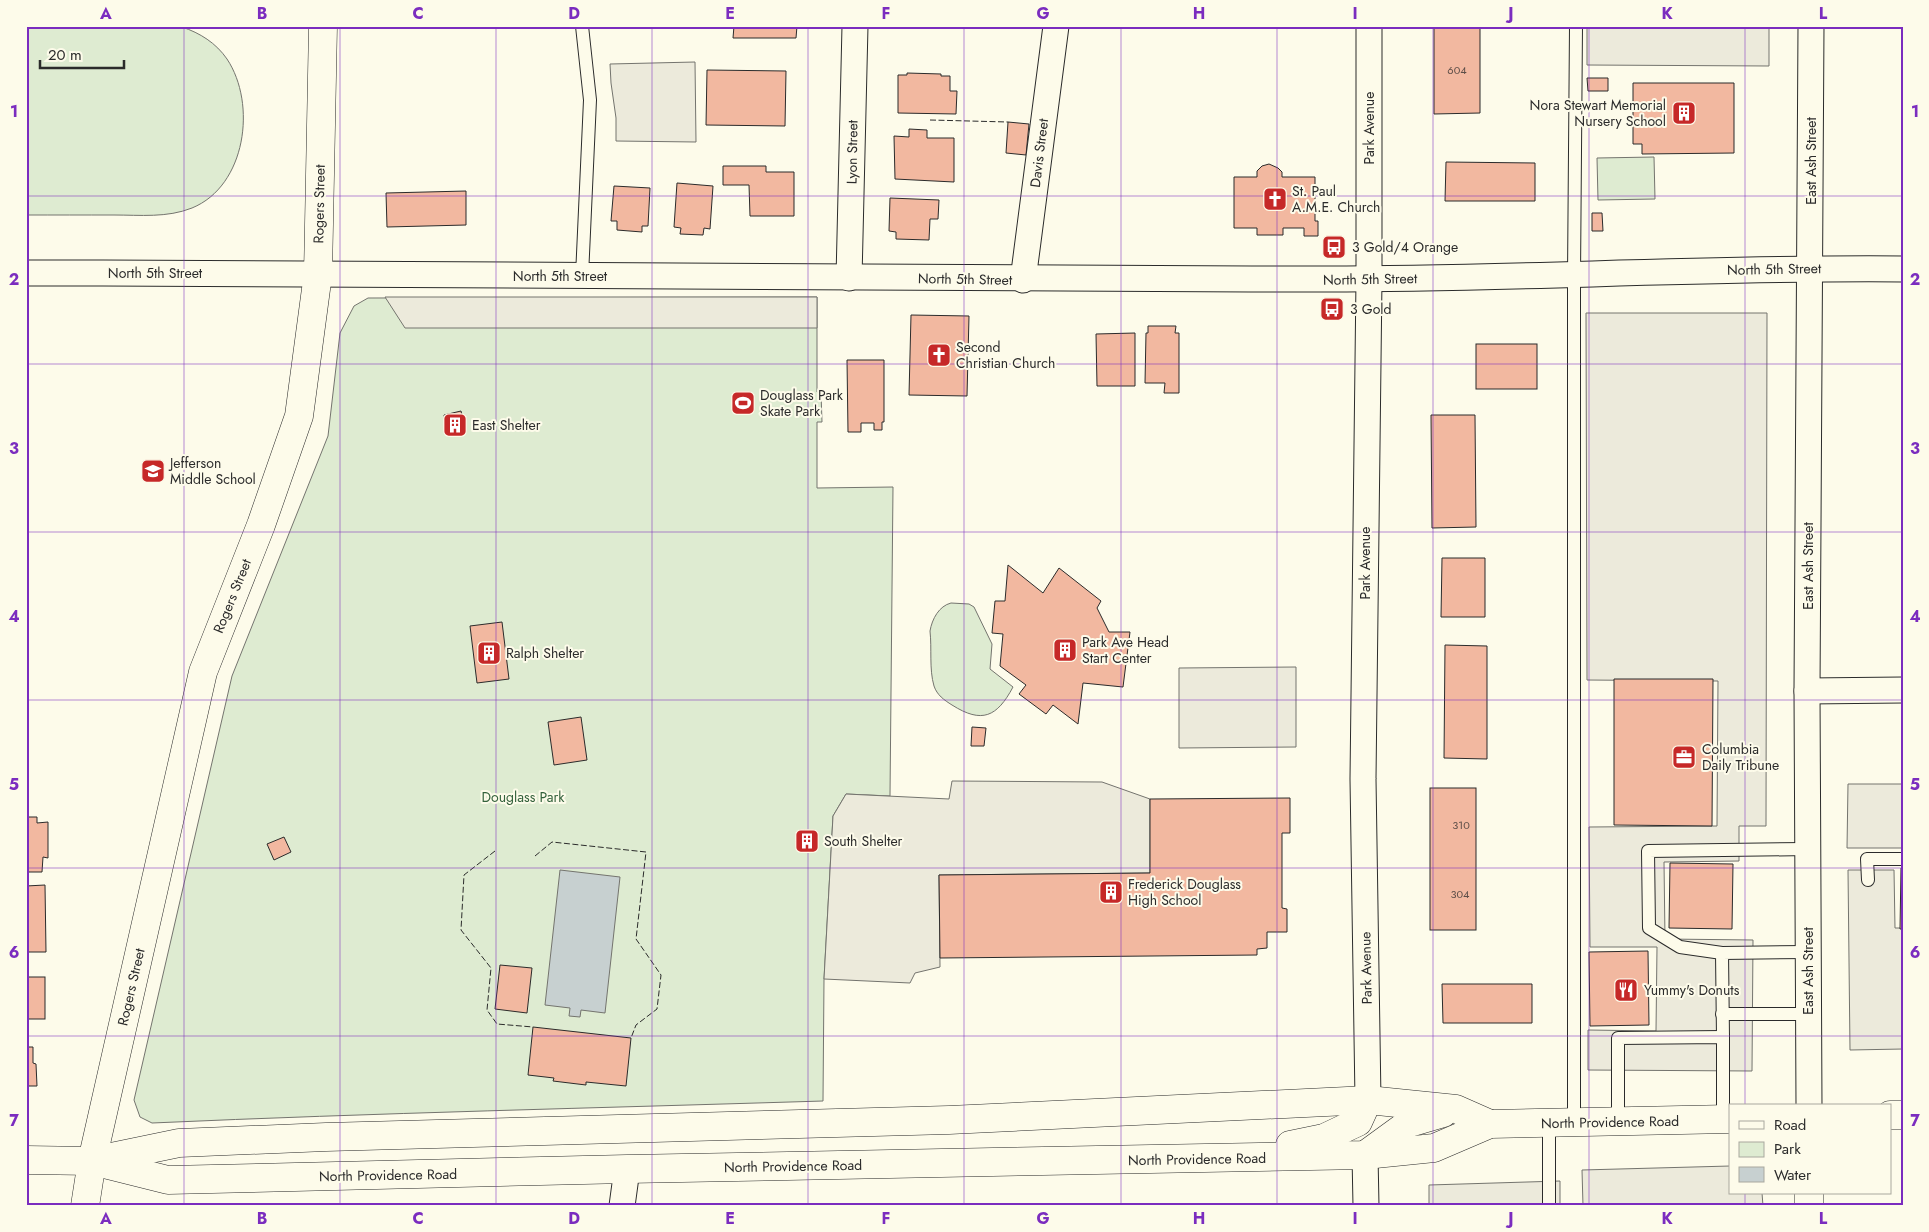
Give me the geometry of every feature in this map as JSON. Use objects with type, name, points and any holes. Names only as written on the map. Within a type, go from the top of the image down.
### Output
[{"type":"main road","name":"Rogers Street","points":[[85,1206],[92,1161],[202,672],[260,525],[299,416],[318,274],[323,26]]},
{"type":"main road","name":"North Providence Road","points":[[26,1160],[92,1161],[179,1143],[326,1137],[940,1120],[1368,1100],[1456,1109],[1490,1124]]},
{"type":"main road","points":[[1225,1158],[1324,1138],[1358,1122],[1368,1100]]},
{"type":"main road","points":[[1365,1155],[1409,1122],[1456,1109]]},
{"type":"main road","name":"North Providence Road","points":[[92,1161],[168,1180],[1365,1155],[1434,1148],[1490,1124],[1727,1119]]},
{"type":"street","name":"Lyon Street","points":[[849,278],[855,26]]},
{"type":"street","name":"Davis Street","points":[[1023,280],[1056,26]]},
{"type":"street","name":"Park Avenue","points":[[1368,1100],[1363,779],[1369,26]]},
{"type":"street","name":"East Ash Street","points":[[1809,1104],[1807,691],[1811,26]]},
{"type":"street","name":"North 5th Street","points":[[26,273],[1023,280],[1368,279],[1574,276],[1810,268],[1903,269]]},
{"type":"street","points":[[1807,691],[1903,690]]},
{"type":"street","points":[[1365,1155],[1366,1206]]},
{"type":"street","points":[[622,1206],[627,1169]]},
{"type":"lane","points":[[582,26],[590,100],[582,276]]},
{"type":"lane","points":[[1549,1206],[1562,1123],[1576,26]]},
{"type":"lane","points":[[1808,849],[1648,852],[1648,928],[1680,947],[1722,953],[1808,952]]},
{"type":"lane","points":[[1868,880],[1868,859],[1903,859]]},
{"type":"lane","points":[[1722,953],[1722,1014],[1727,1119]]},
{"type":"lane","points":[[1722,1014],[1809,1014]]},
{"type":"lane","points":[[1618,1122],[1618,1038],[1723,1037]]},
{"type":"green space","points":[[26,26],[182,27],[195,32],[213,43],[227,59],[236,77],[242,98],[241,142],[235,163],[224,182],[210,197],[192,208],[163,215],[26,215]]},
{"type":"green space","points":[[1654,157],[1655,199],[1598,200],[1597,158]]},
{"type":"green space","name":"Douglass Park","points":[[817,297],[817,392],[821,393],[822,422],[817,422],[817,488],[893,487],[890,796],[846,794],[833,816],[824,979],[823,1101],[403,1113],[152,1123],[140,1117],[134,1100],[232,676],[328,436],[340,333],[354,306],[368,298]]},
{"type":"green space","points":[[951,603],[969,604],[974,607],[992,644],[990,669],[1013,687],[1001,705],[995,711],[988,714],[980,716],[963,711],[944,699],[934,686],[930,631],[932,622],[937,614],[943,607]]},
{"type":"shaded area","points":[[1587,26],[1769,26],[1769,66],[1587,65]]},
{"type":"shaded area","points":[[695,62],[696,142],[616,141],[616,118],[610,64]]},
{"type":"shaded area","points":[[385,297],[817,297],[817,328],[405,328]]},
{"type":"shaded area","points":[[1586,313],[1767,313],[1766,826],[1739,826],[1739,861],[1664,862],[1665,939],[1753,940],[1752,1071],[1588,1070],[1588,1030],[1656,1031],[1657,947],[1590,947],[1589,827],[1717,826],[1718,681],[1587,680]]},
{"type":"shaded area","points":[[1296,667],[1296,747],[1179,748],[1179,668]]},
{"type":"shaded area","points":[[952,781],[1102,782],[1150,799],[1150,873],[939,875],[940,967],[915,973],[910,983],[824,979],[833,816],[846,794],[949,799]]},
{"type":"shaded area","points":[[1848,784],[1903,784],[1903,848],[1847,848]]},
{"type":"shaded area","points":[[1848,870],[1894,870],[1895,928],[1903,928],[1903,1049],[1850,1050]]},
{"type":"shaded area","points":[[1729,1166],[1729,1194],[1762,1194],[1763,1206],[1583,1206],[1582,1170]]},
{"type":"shaded area","points":[[1560,1181],[1560,1206],[1429,1206],[1429,1185]]},
{"type":"water","points":[[560,870],[620,877],[605,1013],[581,1010],[580,1017],[569,1016],[570,1008],[545,1005]]},
{"type":"building","points":[[734,26],[797,26],[796,38],[733,38]]},
{"type":"building","points":[[1434,26],[1480,26],[1480,113],[1434,114]]},
{"type":"building","points":[[707,70],[786,71],[785,126],[706,125]]},
{"type":"building","points":[[907,73],[950,76],[950,91],[957,91],[956,114],[898,113],[898,75],[907,75]]},
{"type":"building","points":[[1587,78],[1608,78],[1608,91],[1588,91]]},
{"type":"building","name":"Nora Stewart Memorial Nursery School","points":[[1633,83],[1734,83],[1734,153],[1642,154],[1642,144],[1633,144]]},
{"type":"building","points":[[1008,122],[1029,124],[1026,155],[1006,153]]},
{"type":"building","points":[[909,129],[927,130],[927,138],[954,138],[954,182],[895,179],[894,136],[909,137]]},
{"type":"building","points":[[1446,162],[1535,163],[1535,201],[1445,201]]},
{"type":"building","name":"St. Paul A.M.E. Church","points":[[1269,164],[1282,172],[1282,177],[1315,177],[1315,221],[1318,221],[1318,236],[1304,236],[1304,228],[1283,228],[1283,235],[1257,235],[1257,228],[1234,228],[1234,177],[1257,177],[1257,171],[1262,166]]},
{"type":"building","points":[[723,166],[766,166],[766,172],[794,172],[794,216],[750,216],[749,185],[723,185]]},
{"type":"building","points":[[677,183],[713,186],[710,229],[704,228],[703,235],[680,234],[681,228],[674,227]]},
{"type":"building","points":[[614,186],[650,188],[648,226],[642,226],[642,232],[617,230],[617,221],[611,221]]},
{"type":"building","points":[[466,191],[466,225],[387,227],[386,193]]},
{"type":"building","points":[[890,198],[939,200],[938,219],[930,219],[929,240],[896,239],[896,232],[889,231]]},
{"type":"building","points":[[1592,213],[1602,213],[1603,231],[1592,231]]},
{"type":"building","name":"Second Christian Church","points":[[911,315],[969,316],[967,396],[909,395]]},
{"type":"building","points":[[1148,326],[1176,326],[1175,333],[1179,333],[1179,393],[1164,393],[1165,383],[1145,383],[1146,333],[1148,333]]},
{"type":"building","points":[[1135,333],[1135,386],[1097,386],[1096,334]]},
{"type":"building","points":[[1476,344],[1537,344],[1537,389],[1476,389]]},
{"type":"building","points":[[847,360],[884,360],[884,422],[882,422],[882,430],[874,430],[874,423],[861,423],[861,432],[848,432]]},
{"type":"building","name":"East Shelter","points":[[461,411],[465,429],[447,433],[444,415]]},
{"type":"building","points":[[1431,415],[1475,415],[1476,527],[1432,528]]},
{"type":"building","points":[[1442,558],[1485,558],[1485,617],[1441,617]]},
{"type":"building","name":"Park Ave Head Start Center","points":[[1008,565],[1043,593],[1059,568],[1101,601],[1097,608],[1109,632],[1130,632],[1123,687],[1083,683],[1078,724],[1053,705],[1046,714],[1019,694],[1026,685],[1000,666],[1003,634],[992,633],[995,601],[1005,601]]},
{"type":"building","name":"Ralph Shelter","points":[[502,622],[509,679],[477,683],[470,626]]},
{"type":"building","points":[[1445,645],[1487,646],[1487,759],[1444,758]]},
{"type":"building","points":[[1614,679],[1713,679],[1712,826],[1614,825]]},
{"type":"building","points":[[581,717],[587,760],[554,765],[548,722]]},
{"type":"building","points":[[972,727],[986,728],[984,746],[971,746]]},
{"type":"building","points":[[1430,788],[1476,788],[1476,930],[1430,930]]},
{"type":"building","name":"Frederick Douglass High School","points":[[1290,798],[1290,833],[1282,833],[1282,908],[1287,909],[1287,932],[1267,932],[1267,948],[1257,949],[1257,955],[940,958],[939,875],[1150,873],[1150,799]]},
{"type":"building","points":[[26,817],[37,817],[37,823],[48,822],[48,858],[43,857],[42,872],[26,872]]},
{"type":"building","name":"South Shelter","points":[[804,830],[817,840],[810,851],[796,842]]},
{"type":"building","points":[[284,837],[291,852],[274,860],[267,844]]},
{"type":"building","points":[[1670,863],[1733,864],[1732,929],[1669,928]]},
{"type":"building","points":[[1901,868],[1903,868],[1903,929],[1900,929]]},
{"type":"building","points":[[45,885],[46,952],[26,952],[26,886]]},
{"type":"building","points":[[1648,951],[1649,1025],[1590,1026],[1589,952]]},
{"type":"building","points":[[500,965],[532,968],[527,1013],[495,1009]]},
{"type":"building","points":[[26,977],[45,977],[45,1019],[26,1019]]},
{"type":"building","points":[[1442,984],[1532,984],[1532,1023],[1443,1023]]},
{"type":"building","points":[[533,1027],[631,1038],[626,1086],[586,1082],[586,1085],[553,1081],[554,1078],[528,1075]]},
{"type":"building","points":[[26,1047],[33,1047],[33,1063],[36,1064],[37,1086],[26,1086]]},
{"type":"fence","points":[[930,120],[1008,122]]},
{"type":"fence","points":[[535,856],[552,842],[646,852],[636,939],[661,975],[657,1009],[636,1025],[631,1038]]},
{"type":"fence","points":[[495,851],[464,875],[461,930],[491,968],[487,1010],[497,1024],[533,1027]]},
{"type":"place","name":"Nora Stewart Memorial Nursery School","points":[[1684,113]]},
{"type":"place","name":"St. Paul A.M.E. Church","points":[[1275,199]]},
{"type":"place","name":"3 Gold/4 Orange","points":[[1334,247]]},
{"type":"place","name":"3 Gold","points":[[1332,309]]},
{"type":"place","name":"Second Christian Church","points":[[939,355]]},
{"type":"place","name":"Douglass Park Skate Park","points":[[743,403]]},
{"type":"place","name":"East Shelter","points":[[455,425]]},
{"type":"place","name":"Jefferson Middle School","points":[[153,471]]},
{"type":"place","name":"Park Ave Head Start Center","points":[[1065,650]]},
{"type":"place","name":"Ralph Shelter","points":[[489,653]]},
{"type":"place","name":"Columbia Daily Tribune","points":[[1684,757]]},
{"type":"place","name":"South Shelter","points":[[807,841]]},
{"type":"place","name":"Frederick Douglass High School","points":[[1111,892]]},
{"type":"place","name":"Yummy's Donuts","points":[[1626,990]]}]
